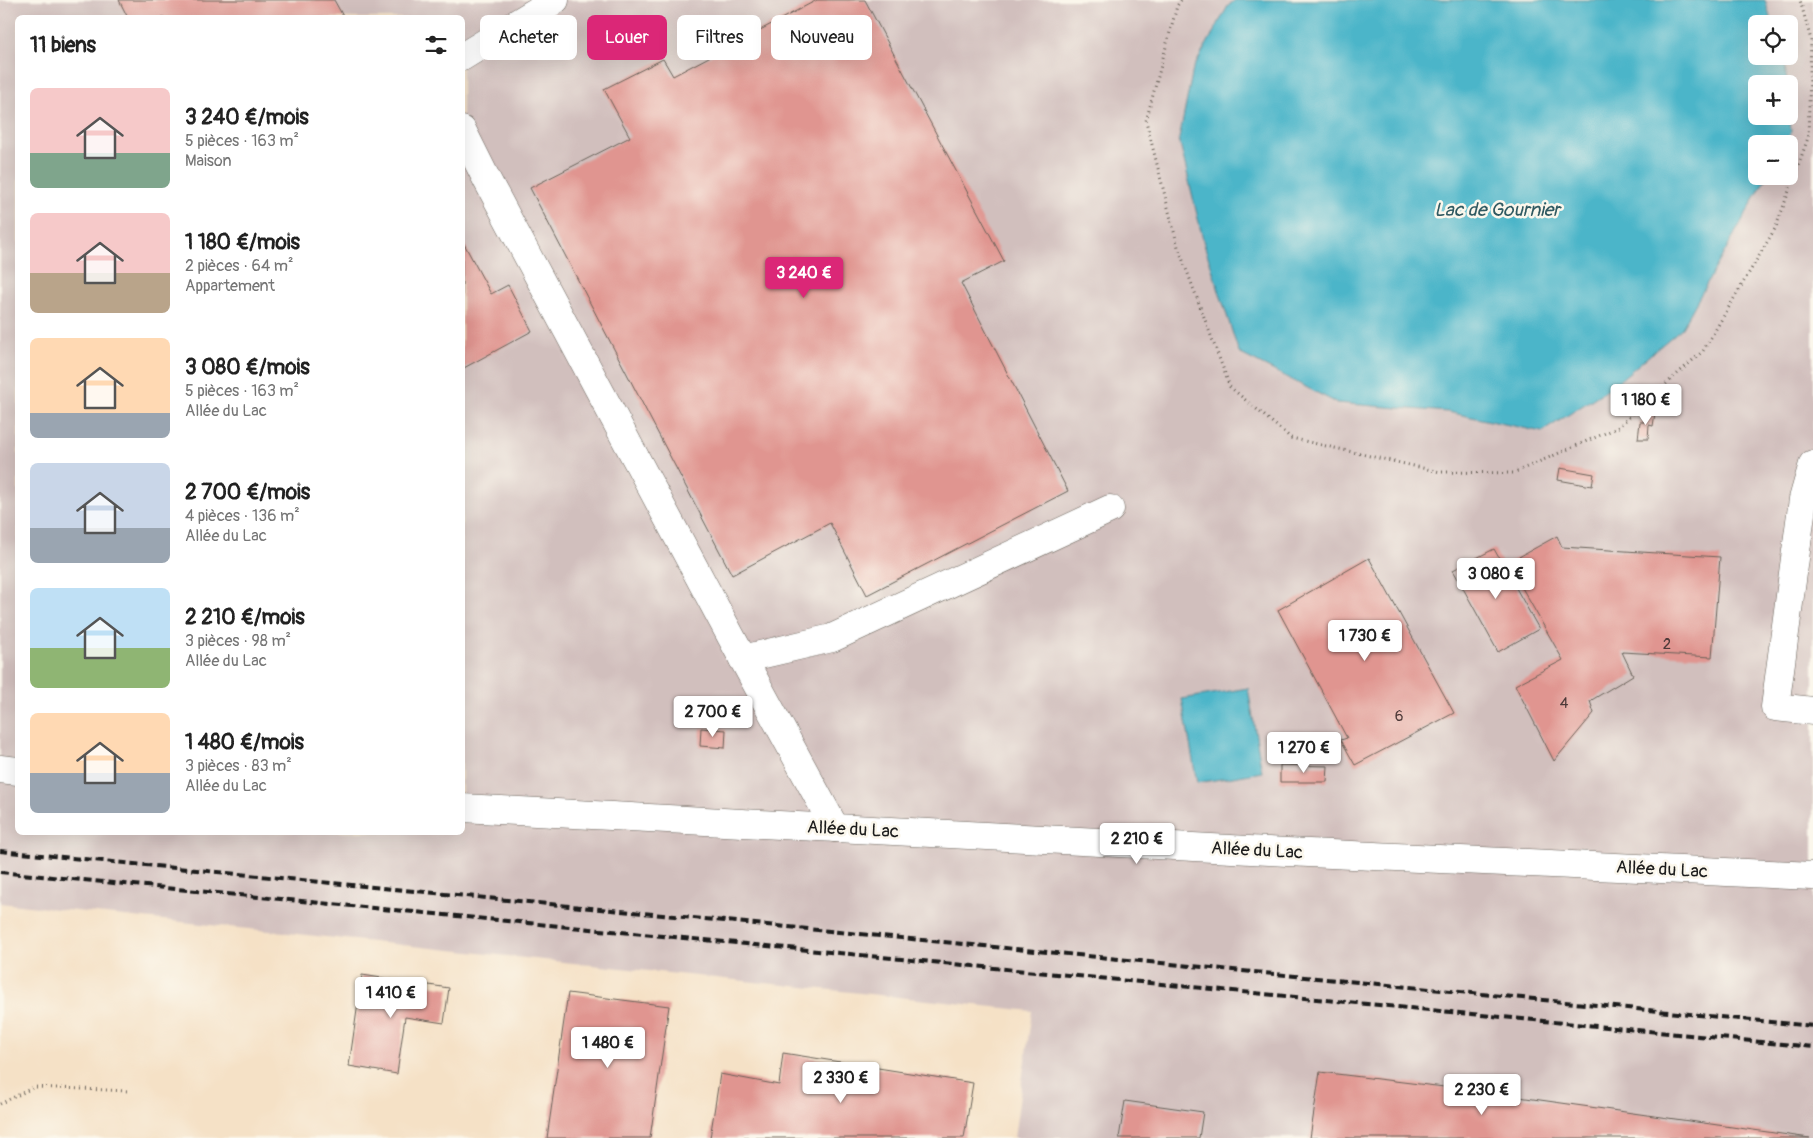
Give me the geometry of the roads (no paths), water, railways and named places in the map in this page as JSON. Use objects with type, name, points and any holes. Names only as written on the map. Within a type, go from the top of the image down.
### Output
[{"type":"street","points":[[465,55],[555,0]]},
{"type":"street","points":[[465,136],[743,660],[835,828]]},
{"type":"street","points":[[1813,464],[1803,499],[1775,707],[1813,711]]},
{"type":"street","points":[[743,660],[832,638],[1110,509]]},
{"type":"street","points":[[0,769],[15,770]]},
{"type":"street","name":"Allée du Lac","points":[[465,808],[1307,853],[1813,876]]},
{"type":"water","name":"Lac de Gournier","points":[[1235,0],[1765,0],[1769,15],[1748,15],[1748,65],[1785,65],[1786,75],[1748,75],[1748,125],[1790,125],[1791,133],[1790,135],[1748,135],[1748,185],[1762,185],[1682,328],[1614,385],[1542,432],[1448,412],[1337,403],[1239,353],[1204,244],[1179,139],[1193,69],[1228,6]]},
{"type":"water","points":[[1248,688],[1262,772],[1197,783],[1182,699]]},
{"type":"railway","points":[[0,851],[1813,1026]]},
{"type":"railway","points":[[0,872],[1813,1047]]}]
